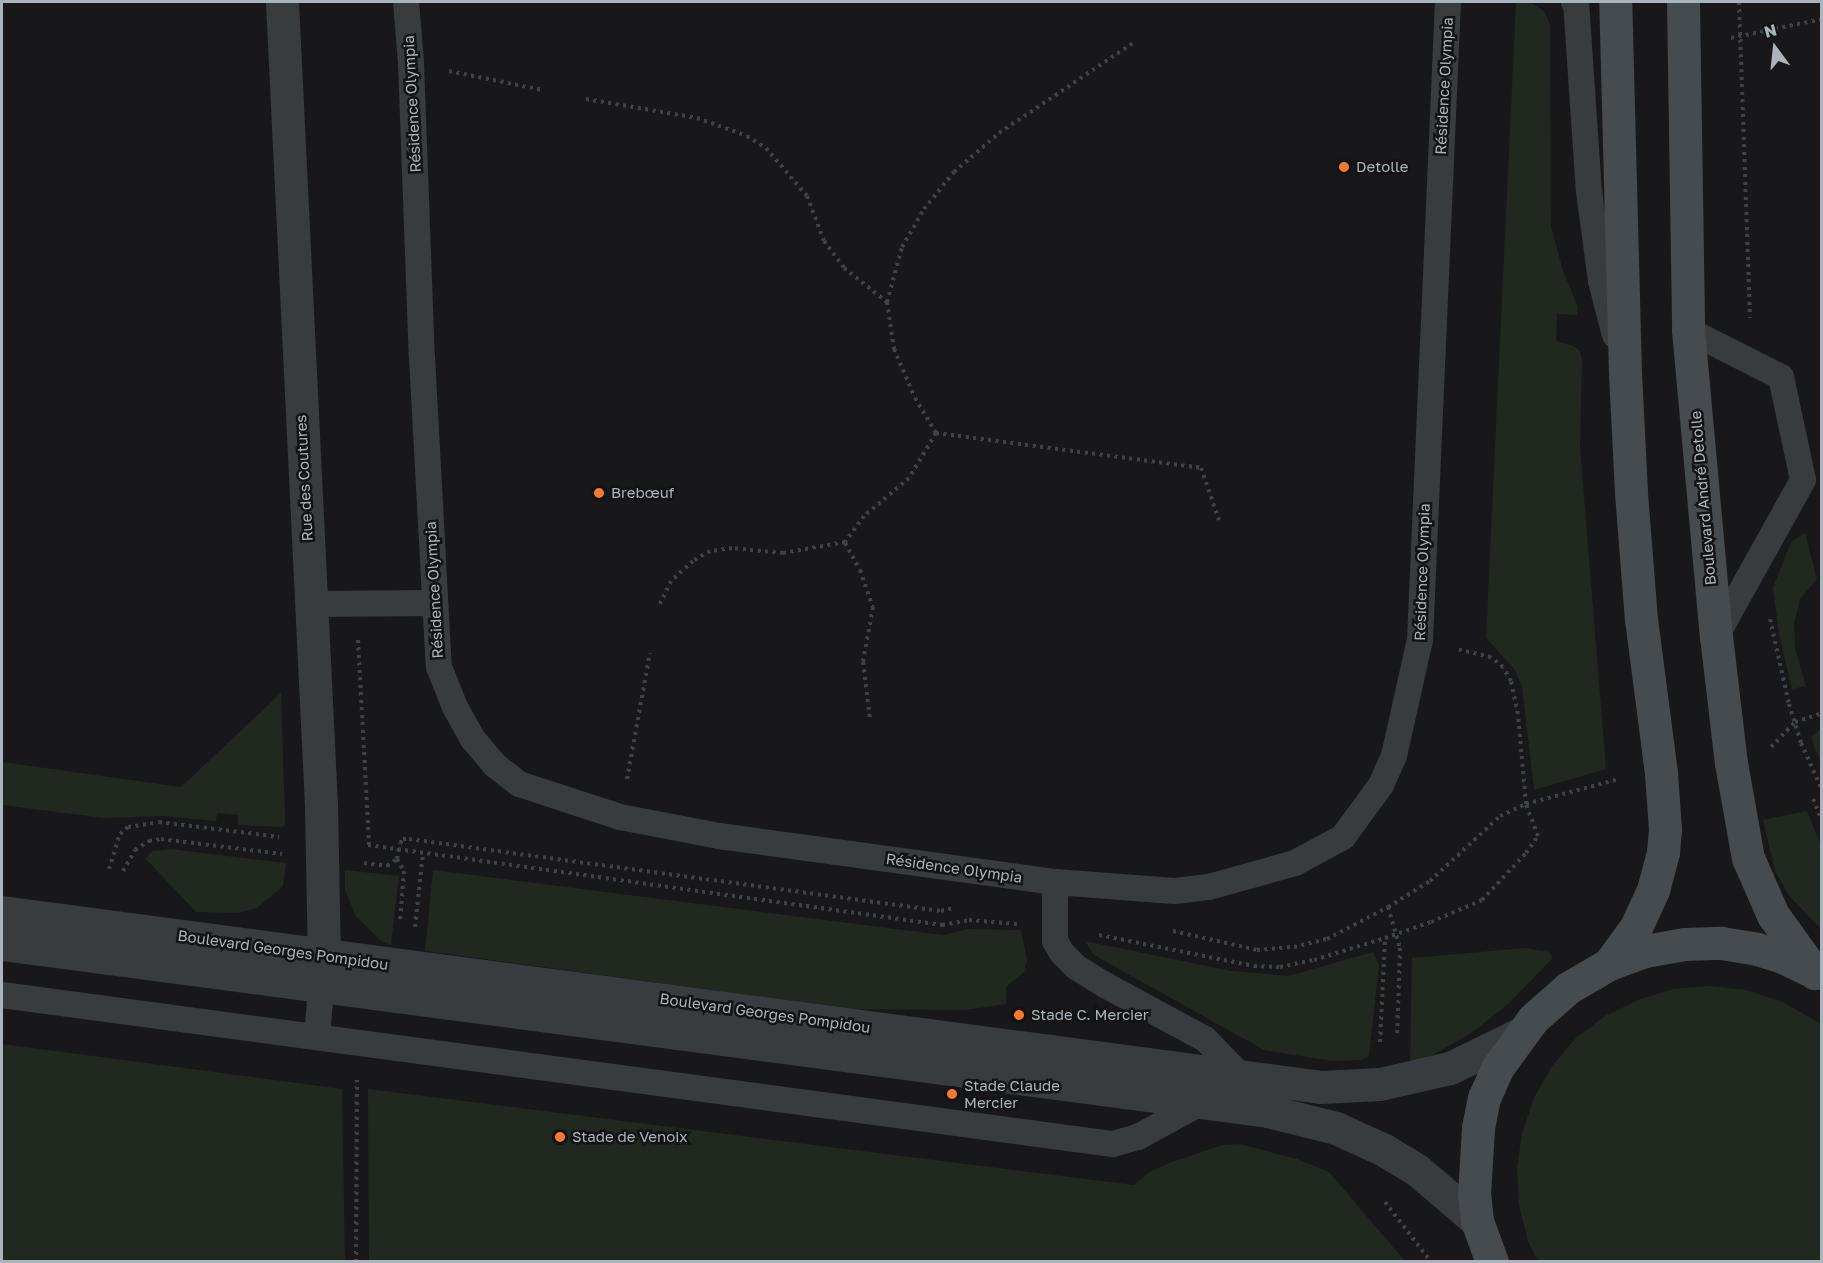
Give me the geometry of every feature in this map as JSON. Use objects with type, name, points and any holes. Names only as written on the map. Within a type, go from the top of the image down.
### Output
[{"type":"main road","points":[[1609,964],[1636,927],[1653,891],[1663,852],[1665,829],[1661,773],[1641,620],[1625,374],[1616,2]]},
{"type":"main road","name":"Boulevard André Detolle","points":[[1683,2],[1688,330],[1716,636],[1738,810],[1748,858],[1773,915],[1818,975]]},
{"type":"main road","points":[[1492,1262],[1477,1221],[1474,1194],[1474,1155],[1484,1098],[1498,1066],[1520,1034],[1568,988],[1609,964],[1645,951],[1684,944],[1721,943],[1783,957],[1818,975]]},
{"type":"street","name":"Rue des Coutures","points":[[282,2],[321,805],[323,971]]},
{"type":"street","name":"Boulevard Georges Pompidou","points":[[2,912],[323,971],[1268,1111],[1336,1128],[1358,1137],[1417,1170],[1477,1221]]},
{"type":"street","name":"Boulevard Georges Pompidou","points":[[2,944],[323,971],[1320,1087],[1380,1084],[1450,1068],[1520,1034]]},
{"type":"lane","name":"Résidence Olympia","points":[[406,2],[411,63],[422,357],[439,667],[455,707],[473,739],[496,766],[519,784],[620,817],[719,836],[1055,882],[1175,891],[1209,887],[1295,863],[1343,837],[1381,785],[1394,756],[1420,640],[1448,2]]},
{"type":"lane","points":[[1574,2],[1576,2],[1589,191],[1601,281],[1625,374]]},
{"type":"lane","points":[[1688,330],[1781,377],[1803,480],[1716,636]]},
{"type":"lane","points":[[310,604],[435,603]]},
{"type":"lane","points":[[1055,882],[1055,941],[1062,953],[1076,967],[1104,985],[1204,1039],[1240,1076]]},
{"type":"lane","points":[[316,1036],[323,971]]},
{"type":"lane","points":[[2,995],[1113,1144],[1138,1137],[1204,1101]]},
{"type":"path","points":[[1731,38],[1821,19]]},
{"type":"path","points":[[936,433],[915,398],[894,349],[887,302],[902,247],[924,209],[954,172],[999,133],[1133,43]]},
{"type":"path","points":[[411,63],[542,90]]},
{"type":"path","points":[[586,99],[697,118],[747,136],[766,148],[786,168],[807,196],[824,241],[844,268],[887,302]]},
{"type":"path","points":[[936,433],[1201,468],[1219,520]]},
{"type":"path","points":[[658,608],[671,581],[710,551],[732,548],[783,553],[845,543],[864,516],[909,478],[936,433]]},
{"type":"path","points":[[845,543],[860,570],[873,607],[863,662],[870,718]]},
{"type":"path","points":[[1095,934],[1254,966],[1280,967],[1314,960],[1385,938],[1482,900],[1526,853],[1538,836],[1526,804],[1518,714],[1511,681],[1503,667],[1491,657],[1420,640]]},
{"type":"path","points":[[620,817],[650,653]]},
{"type":"path","points":[[1795,722],[1821,713]]},
{"type":"path","points":[[1167,930],[1257,950],[1294,947],[1327,939],[1388,908],[1430,881],[1500,816],[1526,804],[1618,779]]},
{"type":"path","points":[[1813,799],[1821,820]]},
{"type":"path","points":[[109,869],[120,834],[128,827],[159,822],[284,838]]},
{"type":"path","points":[[123,871],[135,850],[149,841],[161,839],[293,856]]},
{"type":"path","points":[[358,862],[387,866],[396,859],[403,839],[409,839],[941,911],[961,907]]},
{"type":"path","points":[[359,844],[942,925],[969,920],[1023,925]]},
{"type":"path","points":[[414,936],[423,853]]},
{"type":"path","points":[[396,859],[405,871],[399,926]]},
{"type":"path","points":[[1388,908],[1400,948],[1396,1043]]},
{"type":"path","points":[[1380,1053],[1385,938]]},
{"type":"path","points":[[356,1262],[355,1093],[357,1076],[366,1077]]},
{"type":"path","points":[[1383,1199],[1431,1262]]},
{"type":"shaded area","points":[[1516,2],[1529,2],[1544,11],[1550,24],[1551,226],[1563,271],[1578,307],[1577,315],[1557,314],[1556,341],[1574,346],[1580,351],[1582,360],[1580,447],[1606,769],[1534,790],[1522,687],[1515,670],[1486,638]]},
{"type":"shaded area","points":[[1805,533],[1817,579],[1800,599],[1794,623],[1795,648],[1806,686],[1792,689],[1779,634],[1773,588],[1791,542]]},
{"type":"shaded area","points":[[281,693],[285,817],[285,825],[282,827],[238,825],[238,815],[217,813],[216,821],[164,816],[104,818],[2,805],[2,762],[181,787]]},
{"type":"shaded area","points":[[1821,729],[1821,765],[1811,737]]},
{"type":"shaded area","points":[[1807,811],[1821,846],[1821,929],[1790,897],[1775,871],[1763,820]]},
{"type":"shaded area","points":[[170,849],[286,863],[283,886],[257,908],[237,913],[196,912],[146,859],[152,851]]},
{"type":"shaded area","points":[[345,870],[399,876],[391,945],[381,941],[355,915],[345,890]]},
{"type":"shaded area","points":[[433,870],[943,935],[969,929],[1021,930],[1027,960],[1024,972],[1006,987],[1006,1004],[965,1010],[850,1009],[425,951]]},
{"type":"shaded area","points":[[1085,941],[1231,971],[1288,976],[1373,952],[1379,965],[1369,1056],[1361,1060],[1332,1061],[1264,1050],[1094,955]]},
{"type":"shaded area","points":[[1525,948],[1549,952],[1553,958],[1508,1004],[1470,1034],[1424,1060],[1410,1065],[1412,958]]},
{"type":"shaded area","points":[[1709,986],[1746,990],[1783,1002],[1821,1024],[1821,1261],[1538,1261],[1528,1241],[1519,1205],[1517,1169],[1522,1133],[1534,1098],[1552,1066],[1576,1038],[1605,1016],[1638,1000],[1673,989]]},
{"type":"shaded area","points":[[2,1044],[342,1089],[345,1261],[2,1261]]},
{"type":"shaded area","name":"Stade de Venoix","points":[[368,1089],[1134,1185],[1151,1171],[1172,1162],[1222,1145],[1239,1144],[1297,1159],[1329,1172],[1405,1261],[369,1261]]},
{"type":"place","name":"Detolle","points":[[1344,167]]},
{"type":"place","name":"Brebœuf","points":[[599,493]]},
{"type":"place","name":"Stade C. Mercier","points":[[1019,1015]]},
{"type":"place","name":"Stade Claude Mercier","points":[[952,1094]]},
{"type":"place","name":"Stade de Venoix","points":[[560,1137]]}]
